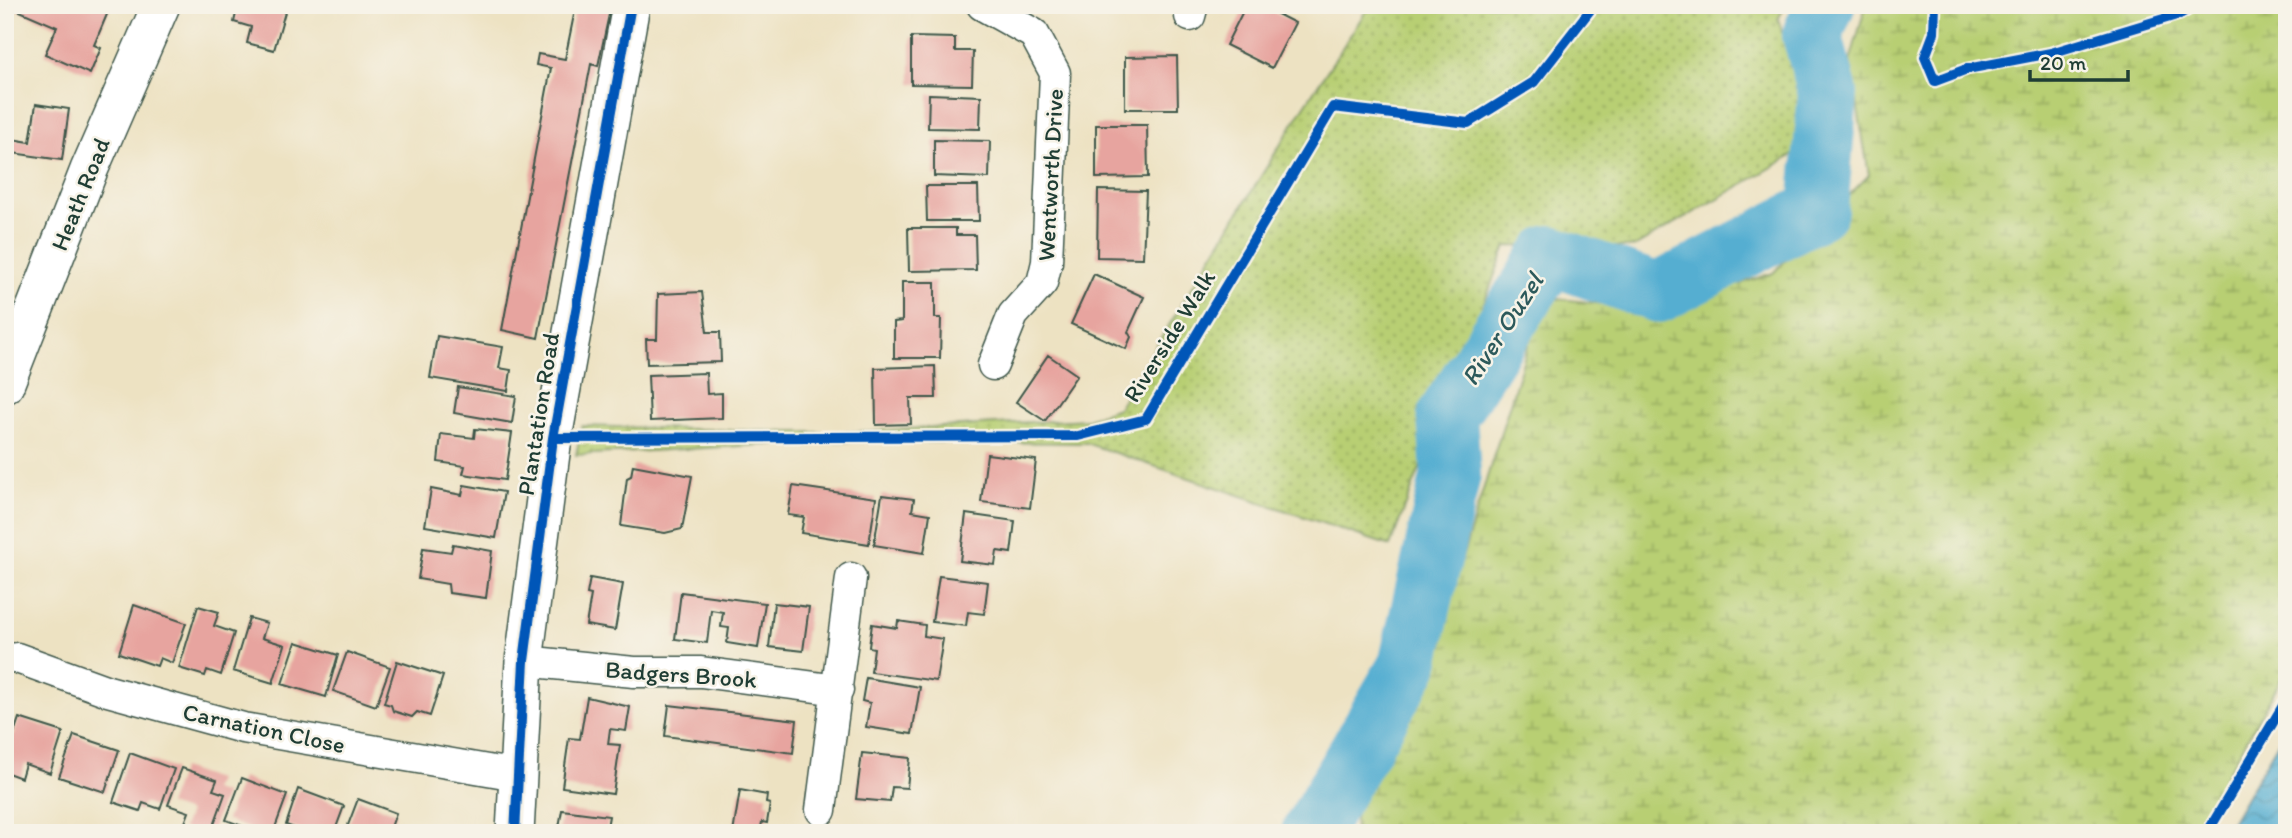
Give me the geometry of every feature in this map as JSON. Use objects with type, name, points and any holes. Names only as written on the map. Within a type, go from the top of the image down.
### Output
[{"type":"street","name":"Heath Road","points":[[5,384],[89,170],[161,5]]},
{"type":"street","name":"Plantation Road","points":[[515,833],[524,661],[553,438],[631,5]]},
{"type":"street","name":"Wentworth Drive","points":[[982,5],[1034,34],[1055,73],[1047,262],[1042,283],[1013,315],[993,365]]},
{"type":"street","points":[[821,810],[851,578]]},
{"type":"street","name":"Carnation Close","points":[[17,658],[108,691],[243,728],[517,775]]},
{"type":"street","name":"Badgers Brook","points":[[524,661],[634,672],[701,672],[838,690]]},
{"type":"green space","points":[[1370,5],[1786,5],[1778,19],[1819,140],[1634,247],[1506,246],[1390,546],[1086,443],[832,441],[576,455],[582,426],[834,433],[1088,419],[1118,408]]},
{"type":"green space","points":[[1866,5],[2287,5],[2287,669],[2193,833],[1354,833],[1356,808],[1426,674],[1543,297],[1658,310],[1773,273],[1869,175],[1850,61]]},
{"type":"water","points":[[2287,727],[2287,833],[2225,833]]},
{"type":"building","points":[[16,5],[111,5],[94,45],[101,48],[90,74],[45,54],[57,27],[15,9]]},
{"type":"building","points":[[238,5],[287,5],[274,50],[247,43],[251,27],[234,22]]},
{"type":"building","points":[[576,5],[611,5],[598,66],[591,64],[538,338],[502,330],[551,68],[536,65],[538,54],[565,59]]},
{"type":"building","points":[[1246,5],[1260,5],[1295,23],[1272,68],[1226,45]]},
{"type":"building","points":[[911,37],[955,38],[955,51],[973,51],[972,85],[911,84]]},
{"type":"building","points":[[1177,56],[1178,109],[1125,109],[1125,57]]},
{"type":"building","points":[[929,94],[981,96],[980,129],[928,128]]},
{"type":"building","points":[[36,104],[69,109],[62,160],[5,152],[5,138],[30,142]]},
{"type":"building","points":[[1096,125],[1147,125],[1148,177],[1096,178]]},
{"type":"building","points":[[934,140],[990,141],[989,178],[934,176]]},
{"type":"building","points":[[926,186],[978,186],[979,221],[927,221]]},
{"type":"building","points":[[1098,190],[1146,191],[1143,258],[1097,257]]},
{"type":"building","points":[[908,228],[956,228],[956,235],[975,235],[976,270],[909,271]]},
{"type":"building","points":[[1094,274],[1144,297],[1128,332],[1131,337],[1126,349],[1071,324]]},
{"type":"building","points":[[902,282],[935,282],[935,318],[941,318],[940,358],[894,358],[894,322],[902,321]]},
{"type":"building","points":[[702,292],[707,332],[720,332],[721,362],[647,364],[646,339],[657,339],[658,294]]},
{"type":"building","points":[[437,336],[503,347],[499,368],[511,370],[508,391],[430,378]]},
{"type":"building","points":[[1048,355],[1077,375],[1045,421],[1016,402]]},
{"type":"building","points":[[935,366],[936,398],[910,398],[911,424],[876,425],[875,368]]},
{"type":"building","points":[[706,373],[707,394],[722,393],[722,418],[650,421],[648,375]]},
{"type":"building","points":[[458,387],[516,396],[512,423],[454,413]]},
{"type":"building","points":[[475,429],[512,433],[505,480],[463,474],[465,466],[438,462],[441,434],[474,438]]},
{"type":"building","points":[[987,454],[1036,460],[1030,508],[981,502]]},
{"type":"building","points":[[633,465],[692,476],[682,529],[665,533],[621,526],[627,478],[631,476]]},
{"type":"building","points":[[464,485],[504,492],[496,538],[425,526],[431,489],[462,495]]},
{"type":"building","points":[[793,486],[876,498],[869,544],[801,533],[804,517],[788,515]]},
{"type":"building","points":[[882,495],[914,499],[912,511],[930,514],[924,553],[874,545]]},
{"type":"building","points":[[966,514],[1015,521],[1011,553],[997,551],[995,565],[960,561]]},
{"type":"building","points":[[453,544],[492,551],[486,598],[449,593],[448,584],[418,579],[423,548],[451,552]]},
{"type":"building","points":[[939,576],[988,582],[984,614],[968,612],[966,626],[932,622]]},
{"type":"building","points":[[590,578],[623,584],[615,630],[586,625],[591,595],[587,594]]},
{"type":"building","points":[[681,592],[765,603],[758,648],[727,643],[729,628],[721,627],[723,612],[711,610],[707,643],[675,639]]},
{"type":"building","points":[[774,603],[809,607],[803,651],[769,647]]},
{"type":"building","points":[[134,605],[186,623],[172,663],[160,658],[157,666],[119,653]]},
{"type":"building","points":[[198,606],[219,612],[214,626],[234,633],[221,675],[207,670],[205,676],[179,668]]},
{"type":"building","points":[[249,618],[267,623],[262,638],[285,645],[273,683],[233,671]]},
{"type":"building","points":[[898,621],[925,625],[924,636],[943,639],[936,681],[871,672],[874,648],[869,647],[872,624],[897,628]]},
{"type":"building","points":[[296,642],[338,655],[326,697],[282,684]]},
{"type":"building","points":[[347,652],[390,667],[376,706],[333,691]]},
{"type":"building","points":[[397,661],[443,676],[430,716],[417,712],[412,717],[393,711],[391,705],[384,703]]},
{"type":"building","points":[[866,678],[920,687],[912,734],[866,727],[870,703],[862,701]]},
{"type":"building","points":[[587,697],[630,707],[626,731],[610,729],[608,744],[620,745],[613,794],[562,787],[569,738],[580,739]]},
{"type":"building","points":[[669,705],[797,720],[793,753],[665,736]]},
{"type":"building","points":[[19,718],[63,732],[50,773],[25,764],[21,778],[5,772],[5,760]]},
{"type":"building","points":[[74,735],[119,750],[105,792],[59,777]]},
{"type":"building","points":[[130,753],[174,769],[160,809],[143,803],[140,811],[113,802]]},
{"type":"building","points":[[862,753],[910,758],[907,788],[892,787],[890,802],[856,799]]},
{"type":"building","points":[[182,768],[217,780],[213,790],[225,794],[211,833],[195,833],[183,828],[189,812],[168,805]]},
{"type":"building","points":[[242,778],[287,795],[273,833],[261,833],[226,820]]},
{"type":"building","points":[[298,789],[344,806],[334,833],[308,833],[286,825]]},
{"type":"building","points":[[740,790],[767,795],[766,803],[770,804],[767,823],[762,822],[760,833],[733,833]]},
{"type":"building","points":[[358,799],[396,813],[389,833],[345,833]]},
{"type":"building","points":[[562,810],[609,816],[606,833],[558,833]]},
{"type":"waterway","name":"River Ouzel","points":[[1311,833],[1408,666],[1451,474],[1447,416],[1550,255],[1658,293],[1818,210],[1828,93],[1812,35],[1825,5]]},
{"type":"cycle path","points":[[515,833],[524,661],[553,438],[631,5]]},
{"type":"cycle path","name":"Riverside Walk","points":[[553,438],[1078,436],[1146,419],[1333,107],[1468,123],[1534,82],[1594,5]]},
{"type":"cycle path","points":[[1935,5],[1934,33],[1925,57],[1935,81],[1967,69],[2051,53],[2180,14],[2195,5]]},
{"type":"cycle path","points":[[2207,833],[2287,699]]}]
